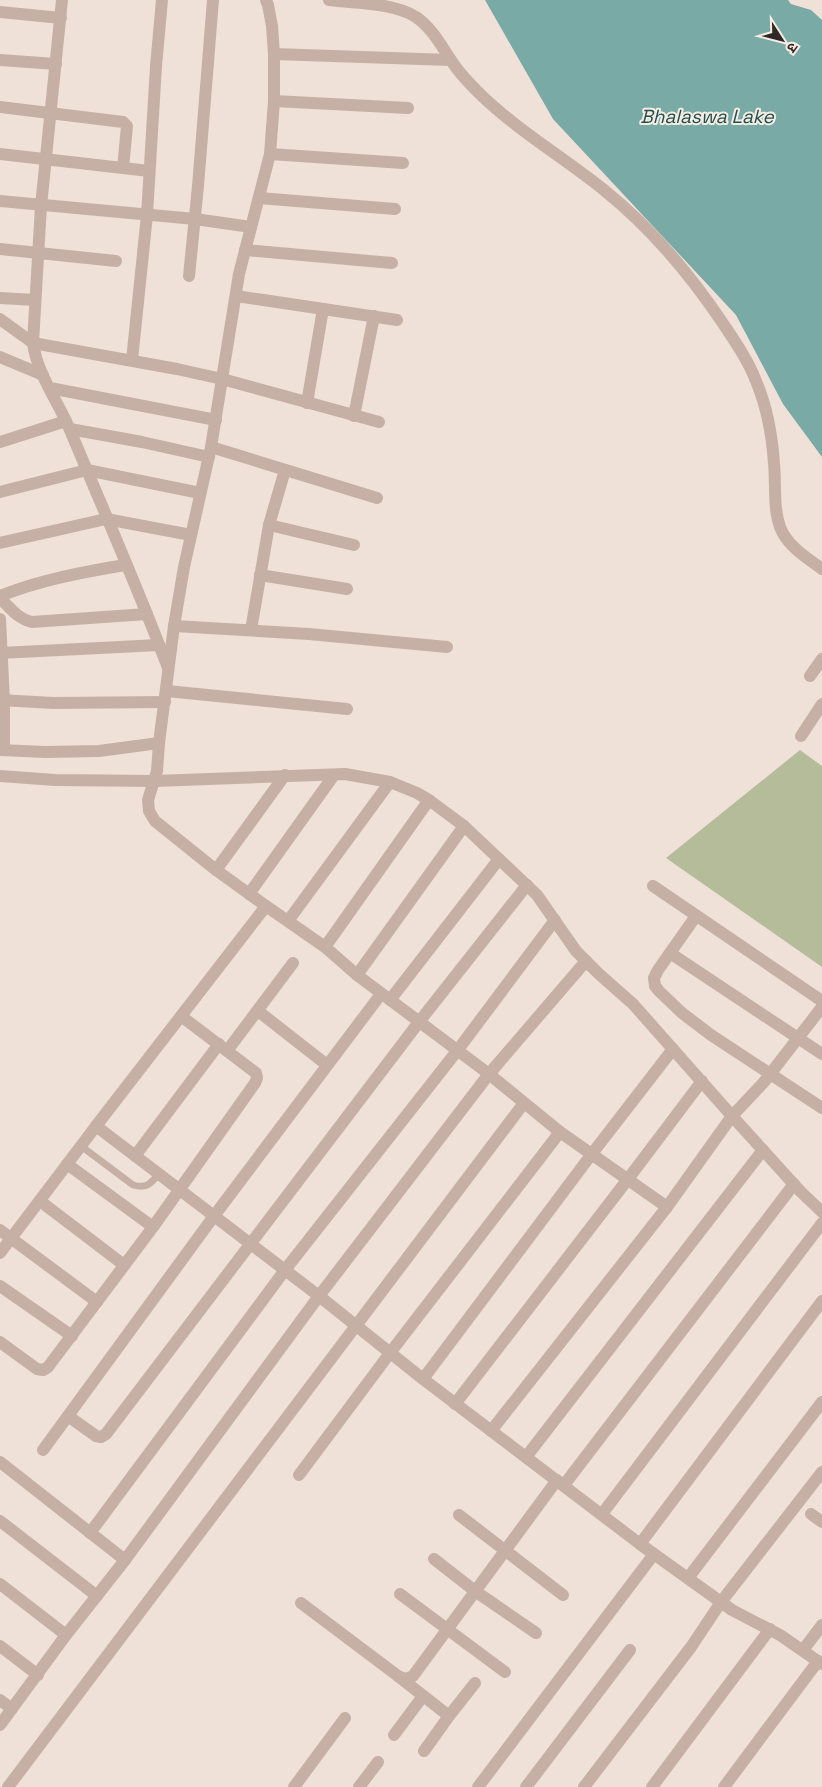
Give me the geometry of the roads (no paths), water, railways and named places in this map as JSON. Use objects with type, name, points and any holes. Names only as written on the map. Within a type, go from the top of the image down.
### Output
[{"type":"street","points":[[62,0],[41,206],[33,343],[35,359],[68,425],[168,668]]},
{"type":"street","points":[[132,360],[147,215],[162,0]]},
{"type":"street","points":[[189,276],[213,0]]},
{"type":"street","points":[[266,0],[272,26],[274,54],[274,101],[270,154],[245,250],[210,452],[191,535],[174,626],[156,776],[148,800],[149,811],[155,822],[216,870],[325,947],[357,975],[489,1074],[560,1132],[666,1206]]},
{"type":"street","points":[[329,0],[395,8],[414,16],[429,28],[458,71],[480,94],[508,119],[604,190],[636,217],[666,248],[704,295],[738,346],[756,380],[768,418],[774,463],[776,506],[780,528],[790,544],[817,566]]},
{"type":"street","points":[[0,12],[61,18]]},
{"type":"street","points":[[274,54],[450,60]]},
{"type":"street","points":[[0,60],[56,64]]},
{"type":"street","points":[[274,101],[408,108]]},
{"type":"street","points":[[0,107],[123,122],[127,126],[123,168]]},
{"type":"street","points":[[0,154],[149,171]]},
{"type":"street","points":[[270,154],[403,163]]},
{"type":"street","points":[[259,198],[396,209]]},
{"type":"street","points":[[0,201],[251,226]]},
{"type":"street","points":[[0,248],[116,261]]},
{"type":"street","points":[[245,250],[392,264]]},
{"type":"street","points":[[236,296],[398,320]]},
{"type":"street","points":[[0,298],[35,300]]},
{"type":"street","points":[[306,402],[323,309]]},
{"type":"street","points":[[354,416],[374,316]]},
{"type":"street","points":[[0,319],[33,343],[132,360],[222,379],[379,422]]},
{"type":"street","points":[[0,357],[43,375]]},
{"type":"street","points":[[50,388],[216,420]]},
{"type":"street","points":[[0,442],[68,425],[142,442],[210,452],[285,470],[377,498]]},
{"type":"street","points":[[0,492],[86,470],[200,493]]},
{"type":"street","points":[[251,630],[269,525],[285,470]]},
{"type":"street","points":[[0,543],[106,519],[191,535]]},
{"type":"street","points":[[269,525],[354,545]]},
{"type":"street","points":[[126,564],[39,582],[0,597],[17,615],[32,622],[147,614]]},
{"type":"street","points":[[260,575],[347,589]]},
{"type":"street","points":[[0,619],[2,750],[45,752],[99,750],[159,743]]},
{"type":"street","points":[[174,626],[251,630],[447,647]]},
{"type":"street","points":[[1,653],[159,644]]},
{"type":"street","points":[[810,676],[822,659]]},
{"type":"street","points":[[2,700],[53,703],[166,696],[347,710]]},
{"type":"street","points":[[801,736],[822,704]]},
{"type":"street","points":[[249,894],[334,774]]},
{"type":"street","points":[[0,776],[55,780],[156,776],[345,774],[390,782],[417,793],[464,826],[537,894],[576,951],[633,1004],[702,1081],[735,1112],[763,1150],[822,1212]]},
{"type":"street","points":[[216,870],[285,775]]},
{"type":"street","points":[[288,921],[390,782]]},
{"type":"street","points":[[325,947],[429,800]]},
{"type":"street","points":[[357,975],[464,826]]},
{"type":"street","points":[[43,1450],[327,1065],[386,997],[499,859]]},
{"type":"street","points":[[68,1416],[96,1436],[101,1437],[106,1434],[419,1022],[527,885]]},
{"type":"street","points":[[653,886],[822,1001]]},
{"type":"street","points":[[0,1253],[266,906]]},
{"type":"street","points":[[696,916],[654,978],[658,991],[697,1025],[822,1108]]},
{"type":"street","points":[[90,1533],[285,1270],[457,1051],[555,920]]},
{"type":"street","points":[[670,953],[822,1054]]},
{"type":"street","points":[[0,1725],[66,1635],[125,1560],[319,1296],[489,1074],[586,961]]},
{"type":"street","points":[[135,1156],[223,1048],[258,1011],[293,963]]},
{"type":"street","points":[[491,1431],[666,1206],[735,1112],[770,1074],[822,1006]]},
{"type":"street","points":[[258,1011],[327,1065]]},
{"type":"street","points":[[0,1342],[37,1369],[43,1370],[48,1367],[153,1227],[255,1083],[256,1073],[181,1016]]},
{"type":"street","points":[[423,1380],[591,1155],[673,1049]]},
{"type":"street","points":[[455,1404],[702,1081]]},
{"type":"street","points":[[8,1787],[524,1103]]},
{"type":"street","points":[[96,1126],[319,1296],[423,1380],[640,1544],[726,1606],[770,1629],[820,1662],[724,1787]]},
{"type":"street","points":[[299,1475],[560,1132]]},
{"type":"street","points":[[526,1457],[763,1150]]},
{"type":"street","points":[[67,1164],[153,1227]]},
{"type":"street","points":[[398,1676],[406,1679],[413,1676],[505,1550],[561,1483],[794,1184]]},
{"type":"street","points":[[40,1200],[124,1265]]},
{"type":"street","points":[[602,1514],[822,1223]]},
{"type":"street","points":[[0,1230],[97,1302]]},
{"type":"street","points":[[0,1286],[72,1336]]},
{"type":"street","points":[[640,1544],[822,1301]]},
{"type":"street","points":[[688,1578],[822,1402]]},
{"type":"street","points":[[0,1462],[125,1560]]},
{"type":"street","points":[[584,1787],[691,1647],[726,1606],[822,1472]]},
{"type":"street","points":[[811,1514],[822,1522]]},
{"type":"street","points":[[459,1515],[563,1595]]},
{"type":"street","points":[[0,1521],[98,1596]]},
{"type":"street","points":[[478,1787],[654,1554]]},
{"type":"street","points":[[434,1559],[475,1591],[536,1633]]},
{"type":"street","points":[[0,1584],[66,1635]]},
{"type":"street","points":[[400,1594],[506,1672]]},
{"type":"street","points":[[301,1603],[449,1716]]},
{"type":"street","points":[[803,1650],[822,1625]]},
{"type":"street","points":[[652,1787],[770,1629]]},
{"type":"street","points":[[0,1646],[38,1675]]},
{"type":"street","points":[[526,1787],[630,1650]]},
{"type":"street","points":[[424,1751],[475,1683]]},
{"type":"street","points":[[394,1734],[423,1696]]},
{"type":"street","points":[[0,1700],[12,1709]]},
{"type":"street","points":[[294,1787],[345,1718]]},
{"type":"street","points":[[359,1787],[378,1762]]},
{"type":"lane","points":[[81,1146],[133,1185],[142,1187],[150,1184],[159,1174]]},
{"type":"water","name":"Bhalaswa Lake","points":[[485,0],[788,0],[791,4],[811,10],[822,20],[822,457],[783,404],[736,315],[553,119]]}]
